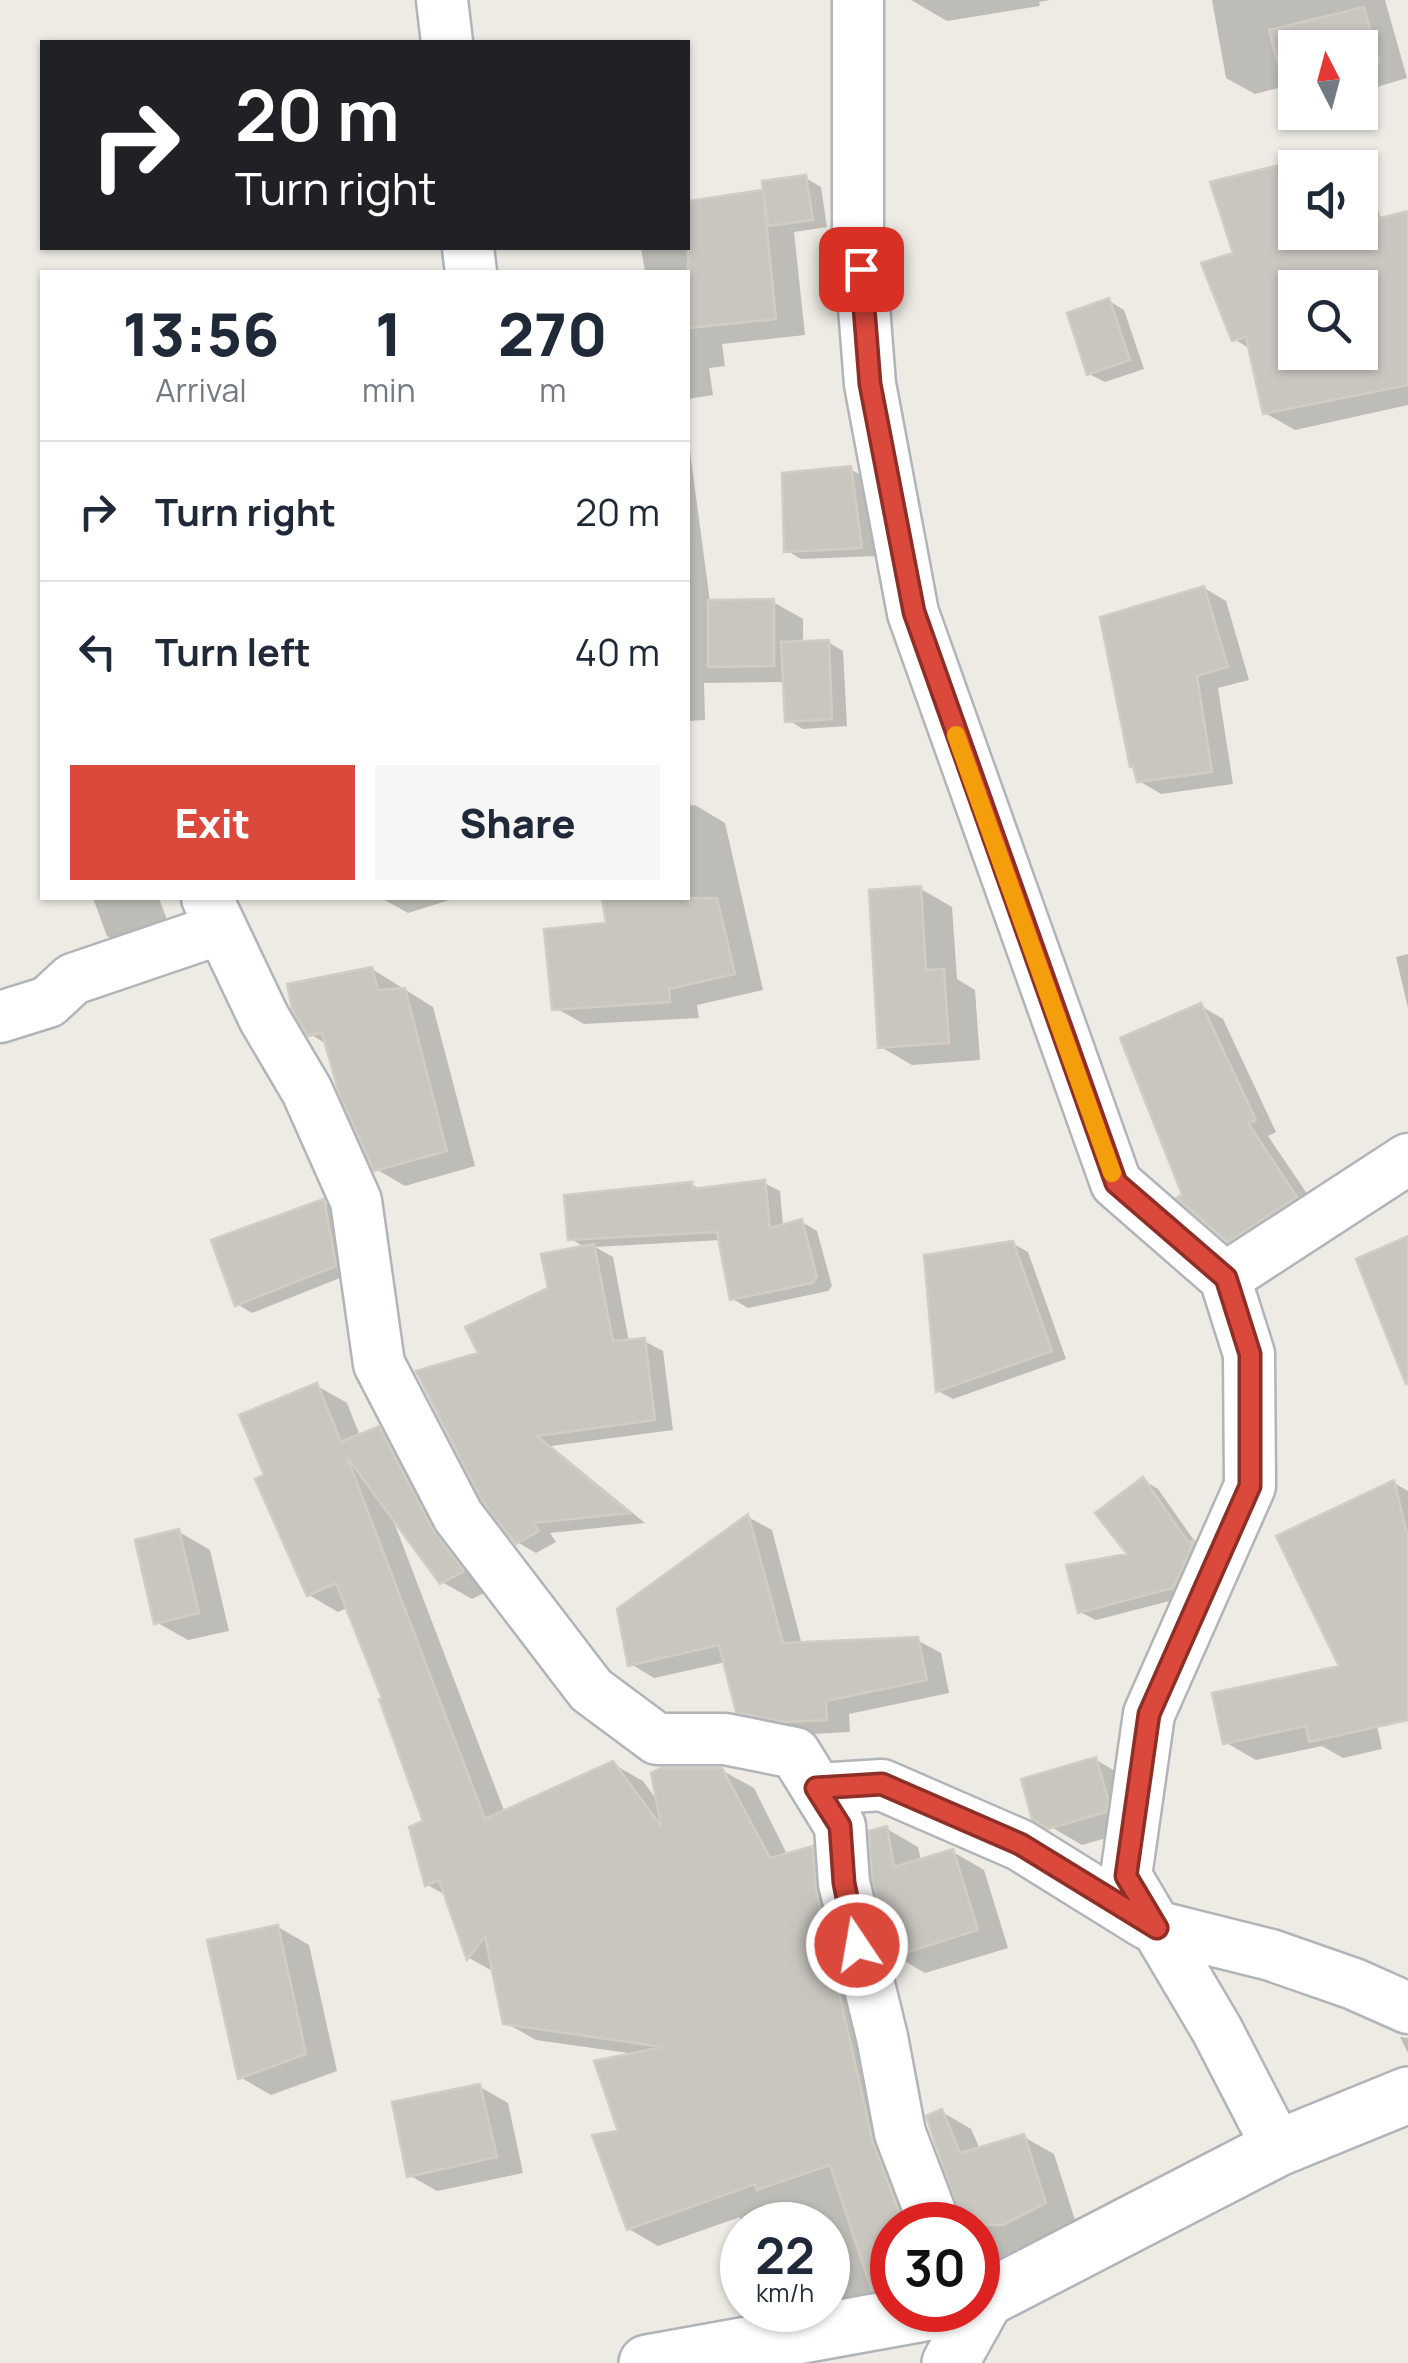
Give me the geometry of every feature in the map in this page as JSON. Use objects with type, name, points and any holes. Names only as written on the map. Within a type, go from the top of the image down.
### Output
[{"type":"street","points":[[442,0],[446,40]]},
{"type":"street","points":[[858,0],[858,231],[870,384],[914,612],[1116,1183],[1226,1278],[1250,1354],[1250,1486],[1149,1714],[1126,1876],[1278,2148]]},
{"type":"street","points":[[0,1017],[48,1002],[73,979],[214,913],[264,1018],[307,1091],[356,1201],[379,1364],[458,1516],[590,1690],[657,1739],[725,1739],[795,1754],[840,1826],[844,1883],[882,2037],[900,2133],[926,2202]]},
{"type":"street","points":[[1226,1278],[1408,1159]]},
{"type":"street","points":[[816,1788],[882,1784],[1020,1844],[1157,1928],[1271,1955],[1408,2008]]},
{"type":"street","points":[[1000,2288],[1278,2148],[1408,2095]]},
{"type":"street","points":[[647,2363],[870,2323]]},
{"type":"street","points":[[950,2363],[959,2332]]},
{"type":"building","points":[[1364,7],[1370,30],[1278,30],[1278,64],[1269,30]]},
{"type":"building","points":[[1278,165],[1278,250],[1378,250],[1378,218],[1408,211],[1408,385],[1263,414],[1246,337],[1232,341],[1201,263],[1233,253],[1210,182]]},
{"type":"building","points":[[806,175],[813,220],[768,226],[762,181]]},
{"type":"building","points":[[763,190],[776,319],[690,328],[690,201]]},
{"type":"building","points":[[1109,298],[1130,360],[1087,375],[1067,313]]},
{"type":"building","points":[[851,466],[862,548],[784,552],[782,473]]},
{"type":"building","points":[[1204,586],[1228,667],[1197,676],[1212,772],[1137,782],[1133,766],[1130,767],[1100,617]]},
{"type":"building","points":[[774,599],[774,666],[708,667],[708,600]]},
{"type":"building","points":[[829,640],[832,719],[785,722],[781,642]]},
{"type":"building","points":[[921,886],[926,970],[944,969],[949,1043],[878,1048],[869,890]]},
{"type":"building","points":[[717,898],[735,974],[669,989],[670,1002],[552,1010],[544,929],[606,923],[602,900]]},
{"type":"building","points":[[372,967],[378,990],[405,988],[447,1151],[374,1171],[339,1093],[322,1033],[308,1036],[292,1009],[287,984]]},
{"type":"building","points":[[1201,1003],[1256,1120],[1248,1123],[1297,1197],[1228,1242],[1177,1198],[1182,1194],[1120,1038]]},
{"type":"building","points":[[765,1180],[770,1228],[802,1219],[817,1277],[812,1283],[730,1300],[717,1232],[568,1240],[564,1195],[692,1182],[692,1189]]},
{"type":"building","points":[[324,1199],[336,1266],[235,1306],[211,1240]]},
{"type":"building","points":[[1408,1236],[1408,1383],[1406,1384],[1356,1259]]},
{"type":"building","points":[[1013,1241],[1052,1351],[936,1392],[924,1255]]},
{"type":"building","points":[[594,1244],[613,1341],[645,1338],[655,1420],[537,1436],[630,1513],[533,1523],[539,1531],[516,1544],[482,1501],[416,1371],[478,1353],[465,1327],[548,1288],[541,1254]]},
{"type":"building","points":[[317,1383],[341,1442],[379,1426],[433,1530],[464,1571],[440,1584],[347,1457],[485,1819],[613,1761],[661,1826],[651,1773],[661,1768],[722,1768],[770,1858],[813,1846],[816,1890],[872,2139],[895,2202],[870,2202],[870,2285],[850,2225],[850,2202],[842,2202],[830,2165],[757,2190],[755,2184],[627,2230],[592,2135],[618,2131],[594,2061],[662,2047],[503,2024],[485,1936],[467,1960],[439,1880],[425,1886],[409,1827],[423,1821],[379,1699],[382,1698],[336,1583],[307,1596],[255,1479],[264,1475],[239,1415]]},
{"type":"building","points":[[1143,1477],[1188,1542],[1194,1541],[1173,1588],[1078,1613],[1066,1565],[1127,1554],[1095,1513]]},
{"type":"building","points":[[1394,1480],[1408,1538],[1408,1720],[1309,1742],[1306,1726],[1223,1744],[1212,1693],[1339,1666],[1276,1536]]},
{"type":"building","points":[[748,1514],[783,1643],[918,1637],[927,1680],[826,1701],[827,1720],[784,1722],[736,1712],[719,1645],[628,1666],[617,1609]]},
{"type":"building","points":[[179,1529],[199,1613],[154,1624],[135,1540]]},
{"type":"building","points":[[1096,1757],[1108,1799],[1106,1812],[1048,1829],[1032,1819],[1021,1779]]},
{"type":"building","points":[[887,1826],[894,1867],[953,1849],[978,1930],[892,1957],[872,1879],[869,1831]]},
{"type":"building","points":[[278,1925],[306,2054],[238,2079],[207,1940]]},
{"type":"building","points":[[480,2084],[497,2157],[407,2177],[392,2102]]},
{"type":"building","points":[[942,2109],[960,2153],[1024,2134],[1046,2203],[1000,2225],[1000,2202],[955,2202],[926,2116]]},
{"type":"slow traffic","points":[[956,735],[1112,1173]]},
{"type":"route","points":[[857,1945],[844,1883],[840,1826],[816,1788],[882,1784],[965,1824],[1020,1844],[1157,1928],[1126,1876],[1149,1714],[1250,1486],[1250,1354],[1226,1278],[1116,1183],[914,612],[870,384],[861,269]]}]
